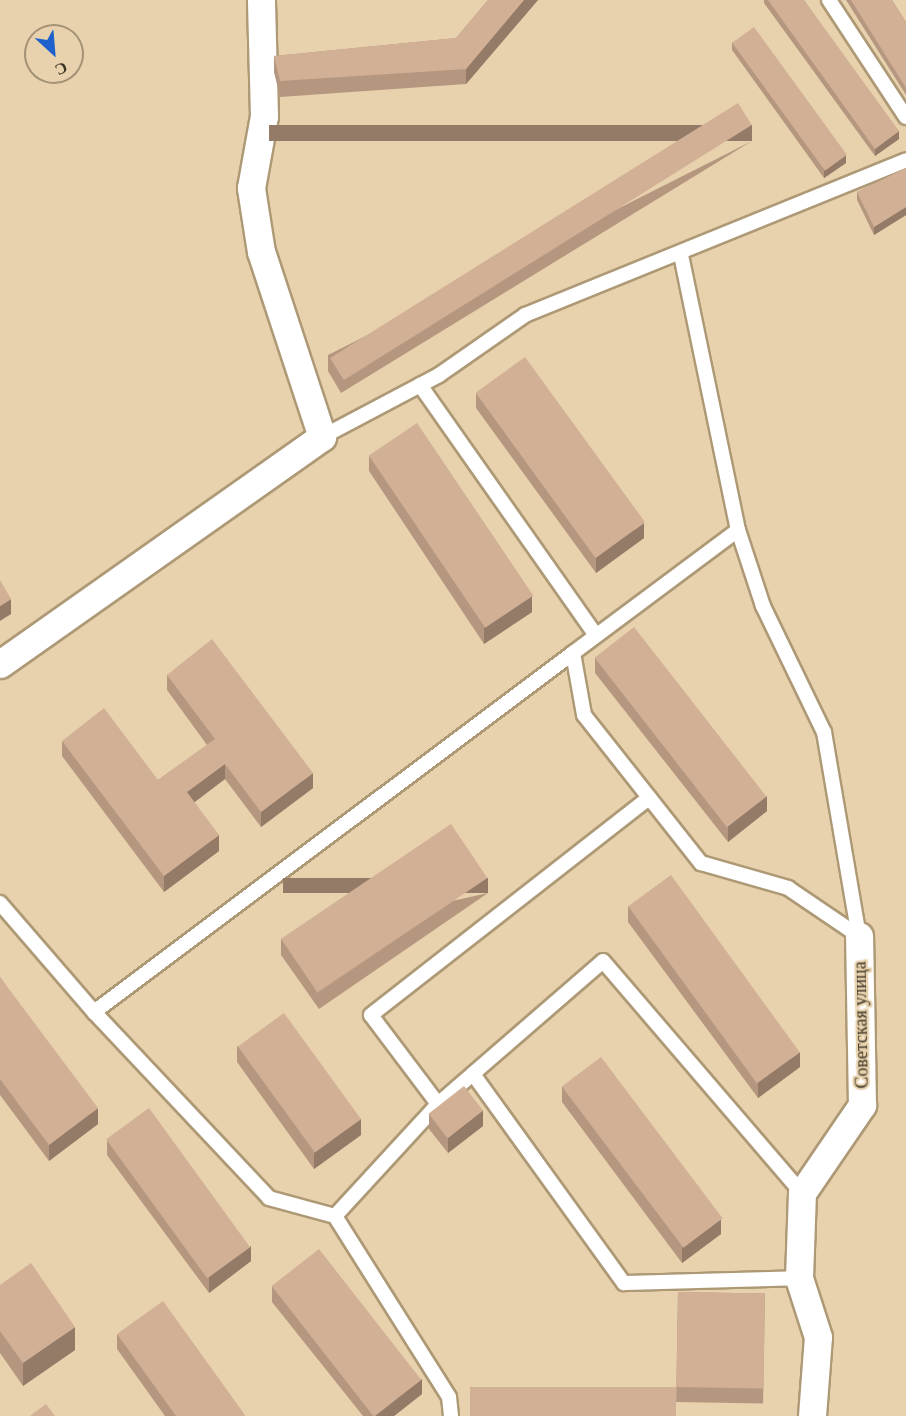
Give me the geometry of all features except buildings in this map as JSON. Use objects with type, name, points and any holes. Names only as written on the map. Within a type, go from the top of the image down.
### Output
[{"type":"street","points":[[0,664],[322,437],[261,252],[251,188],[264,116],[261,0]]},
{"type":"street","name":"Советская улица","points":[[802,1193],[862,1105],[860,936]]},
{"type":"street","points":[[802,1193],[800,1278],[818,1337],[812,1416]]},
{"type":"lane","points":[[829,0],[906,117]]},
{"type":"lane","points":[[322,437],[420,385],[525,315],[681,255],[906,160]]},
{"type":"lane","points":[[681,255],[738,530],[763,606],[824,732],[860,936]]},
{"type":"lane","points":[[420,385],[594,633]]},
{"type":"lane","points":[[94,1012],[573,653],[594,633],[738,530]]},
{"type":"lane","points":[[573,653],[584,715],[701,863],[788,888],[860,936]]},
{"type":"lane","points":[[438,1104],[371,1015],[650,798]]},
{"type":"lane","points":[[0,903],[94,1012],[269,1198],[335,1216],[449,1397],[451,1416]]},
{"type":"lane","points":[[335,1216],[438,1104],[603,961],[802,1193]]},
{"type":"lane","points":[[473,1074],[624,1283],[800,1278]]}]
